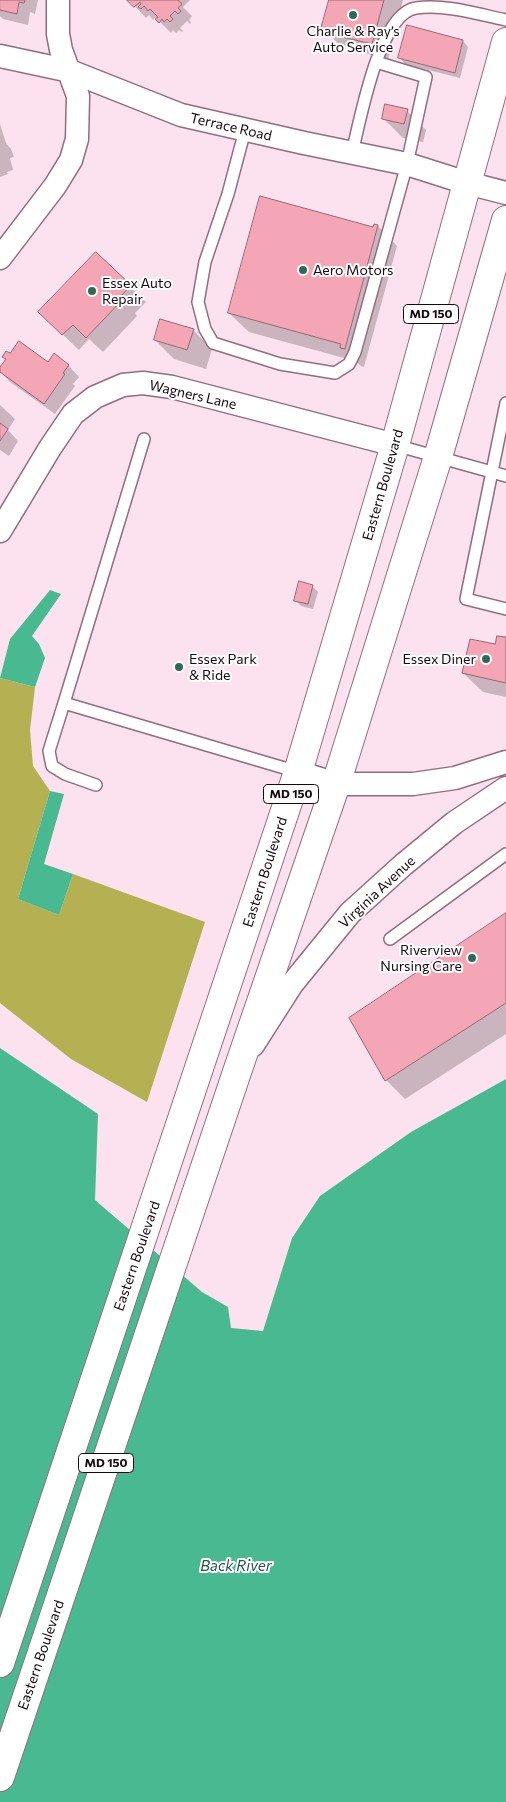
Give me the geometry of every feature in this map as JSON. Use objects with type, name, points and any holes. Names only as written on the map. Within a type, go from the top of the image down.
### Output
[{"type":"main road","name":"Eastern Boulevard","points":[[0,1663],[298,772],[395,445],[506,42]]},
{"type":"main road","name":"Eastern Boulevard","points":[[0,1777],[336,784],[438,457],[506,220]]},
{"type":"street","points":[[0,258],[55,186],[71,160],[77,139],[78,96],[58,34],[58,0]]},
{"type":"street","name":"Terrace Road","points":[[0,56],[70,71],[181,115],[407,164],[506,193]]},
{"type":"street","name":"Wagners Lane","points":[[0,531],[50,448],[73,414],[95,397],[122,385],[143,383],[172,387],[395,445]]},
{"type":"street","points":[[298,772],[336,784],[413,784],[455,778],[506,762]]},
{"type":"street","name":"Virginia Avenue","points":[[238,1069],[292,984],[350,913],[454,823],[506,788]]},
{"type":"lane","points":[[352,153],[376,62],[391,29],[401,14],[414,8],[443,7],[506,20]]},
{"type":"lane","points":[[245,130],[228,194],[205,262],[198,302],[205,329],[213,343],[280,364],[334,373],[343,369],[352,359],[407,164],[426,77],[376,62]]},
{"type":"lane","points":[[506,403],[466,599],[506,609]]},
{"type":"lane","points":[[96,785],[65,774],[52,766],[49,751],[144,439]]},
{"type":"lane","points":[[395,445],[506,476]]},
{"type":"lane","points":[[64,703],[298,772]]},
{"type":"lane","points":[[390,939],[506,854]]},
{"type":"shaded area","points":[[0,678],[35,687],[30,730],[33,766],[50,791],[18,899],[59,915],[73,874],[205,922],[147,1102],[71,1059],[0,1003]]},
{"type":"water","points":[[50,590],[61,594],[32,636],[39,644],[45,658],[35,687],[0,678],[10,639]]},
{"type":"water","points":[[50,791],[64,794],[44,864],[73,874],[59,915],[18,899]]},
{"type":"water","name":"Back River","points":[[0,1048],[98,1114],[95,1200],[202,1292],[228,1307],[231,1328],[263,1331],[292,1238],[320,1196],[411,1132],[506,1079],[506,1802],[0,1802]]},
{"type":"building","points":[[0,0],[25,0],[24,3],[19,2],[17,14],[0,10]]},
{"type":"building","points":[[127,0],[178,0],[182,4],[178,8],[181,11],[178,14],[175,11],[170,16],[173,19],[170,22],[167,19],[164,22],[162,19],[159,23],[155,19],[158,17],[150,9],[148,11],[144,6],[141,9],[138,7],[141,4],[140,2],[134,7]]},
{"type":"building","name":"Charlie & Ray’s Auto Service","points":[[329,0],[384,0],[372,44],[334,35],[335,32],[321,29]]},
{"type":"building","points":[[407,25],[463,40],[455,73],[398,58]]},
{"type":"building","points":[[385,104],[408,109],[404,124],[382,119]]},
{"type":"building","name":"Aero Motors","points":[[260,196],[373,227],[374,224],[378,225],[345,349],[340,348],[341,344],[228,313]]},
{"type":"building","name":"Essex Auto Repair","points":[[96,252],[131,285],[120,297],[123,299],[86,338],[73,325],[62,335],[38,312]]},
{"type":"building","points":[[160,319],[194,329],[187,350],[154,340]]},
{"type":"building","points":[[19,341],[48,362],[54,353],[69,365],[44,404],[0,372],[0,367],[6,359],[2,357],[6,351],[10,353]]},
{"type":"building","points":[[0,423],[8,429],[0,441]]},
{"type":"building","points":[[299,581],[313,585],[308,604],[294,601]]},
{"type":"building","name":"Essex Diner","points":[[497,636],[506,637],[506,683],[462,673],[470,639],[495,644]]},
{"type":"building","name":"Riverview Nursing Care","points":[[506,913],[506,1003],[385,1081],[349,1018]]},
{"type":"place","name":"Charlie & Ray’s Auto Service","points":[[353,15]]},
{"type":"place","name":"Aero Motors","points":[[303,270]]},
{"type":"place","name":"Essex Auto Repair","points":[[92,291]]},
{"type":"place","name":"Essex Diner","points":[[486,659]]},
{"type":"place","name":"Essex Park & Ride","points":[[179,667]]},
{"type":"place","name":"Riverview Nursing Care","points":[[472,958]]}]
